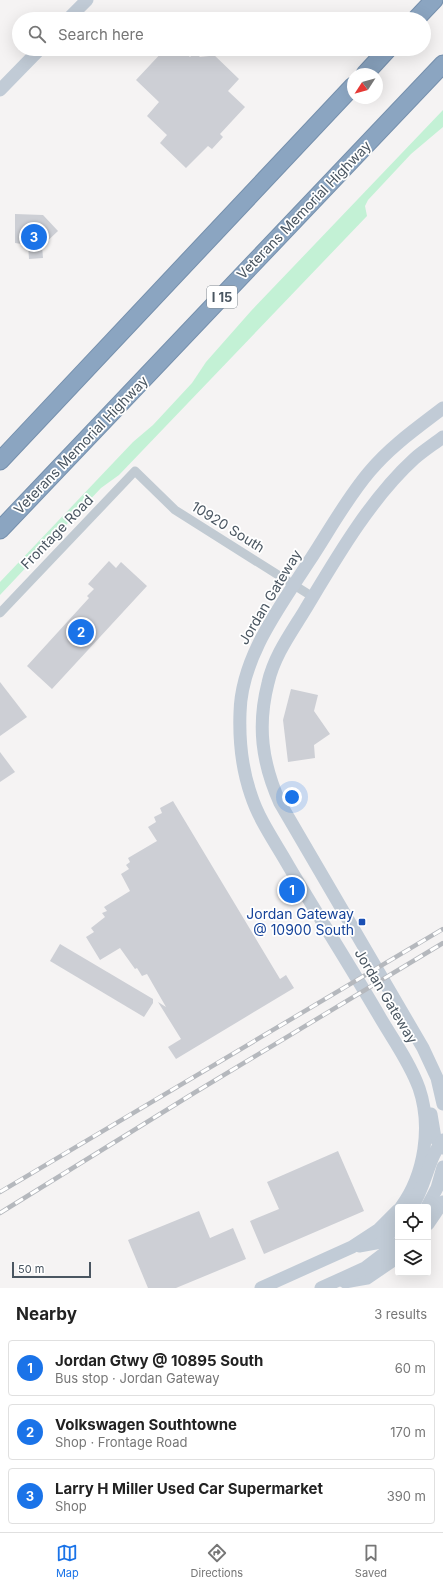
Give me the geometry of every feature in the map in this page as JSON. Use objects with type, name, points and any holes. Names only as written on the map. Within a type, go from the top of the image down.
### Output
[{"type":"highway","points":[[423,12],[434,0]]},
{"type":"highway","points":[[371,68],[382,56]]},
{"type":"highway","name":"Veterans Memorial Highway","points":[[0,530],[443,64]]},
{"type":"highway","points":[[0,461],[347,92]]},
{"type":"main road","points":[[75,12],[87,0]]},
{"type":"main road","points":[[0,90],[33,56]]},
{"type":"main road","name":"Jordan Gateway","points":[[403,1204],[416,1179],[423,1160],[426,1121],[419,1089],[408,1066],[364,990],[268,832],[251,796],[241,758],[240,711],[246,676],[257,646],[294,585],[370,472],[399,442],[443,408]]},
{"type":"main road","name":"Jordan Gateway","points":[[443,437],[414,459],[388,487],[360,524],[277,656],[268,682],[262,713],[263,754],[273,787],[285,815],[423,1048],[437,1078],[443,1104]]},
{"type":"main road","points":[[408,1066],[424,1081],[435,1138],[442,1144],[432,1158],[424,1184],[414,1204]]},
{"type":"main road","points":[[429,1204],[437,1188],[443,1167]]},
{"type":"main road","points":[[431,1220],[443,1202]]},
{"type":"main road","points":[[261,1288],[352,1247],[378,1230],[395,1213]]},
{"type":"main road","points":[[352,1247],[381,1242],[395,1229]]},
{"type":"main road","points":[[320,1288],[365,1268],[395,1245]]},
{"type":"main road","points":[[335,1282],[353,1282],[367,1278],[395,1260]]},
{"type":"street","name":"10920 South","points":[[135,471],[175,510],[313,597]]},
{"type":"street","name":"Frontage Road","points":[[0,613],[135,471]]},
{"type":"green space","points":[[443,110],[443,127],[411,154],[368,200],[365,206],[367,216],[119,475],[101,488],[0,595],[0,582],[133,442],[153,425],[192,383],[206,362],[251,311]]},
{"type":"building","points":[[158,56],[215,56],[239,79],[228,91],[245,107],[220,134],[223,137],[212,149],[208,146],[186,168],[160,143],[167,135],[147,116],[159,102],[136,80]]},
{"type":"building","points":[[15,214],[43,215],[58,231],[42,246],[43,258],[29,259],[28,245],[15,243]]},
{"type":"building","points":[[109,561],[116,568],[121,562],[147,586],[52,689],[27,666],[89,598],[87,596],[94,589],[88,584]]},
{"type":"building","points":[[0,682],[27,717],[0,736]]},
{"type":"building","points":[[291,689],[318,695],[314,711],[330,734],[314,745],[315,758],[288,762],[283,720]]},
{"type":"building","points":[[0,752],[15,772],[0,782]]},
{"type":"building","points":[[173,801],[280,979],[286,975],[294,988],[176,1059],[168,1047],[181,1039],[158,1002],[166,1007],[147,974],[142,976],[120,948],[100,960],[86,937],[94,932],[91,928],[105,917],[102,913],[107,911],[104,907],[130,891],[121,874],[129,869],[126,865],[130,862],[128,858],[157,841],[148,827],[156,822],[154,817],[162,813],[160,808]]},
{"type":"building","points":[[60,944],[153,999],[153,1003],[144,1017],[50,961]]},
{"type":"building","points":[[338,1151],[364,1211],[264,1254],[250,1221],[279,1209],[267,1182]]},
{"type":"building","points":[[199,1211],[210,1238],[233,1228],[246,1259],[176,1288],[148,1288],[128,1240]]},
{"type":"railway","points":[[0,1192],[443,929]]},
{"type":"railway","points":[[0,1213],[194,1093],[443,943]]},
{"type":"place","name":"Larry H Miller Used Car Supermarket","points":[[34,237]]},
{"type":"place","name":"Volkswagen Southtowne","points":[[81,632]]},
{"type":"place","name":"Jordan Gtwy @ 10895 South","points":[[292,890]]},
{"type":"place","name":"Jordan Gateway @ 10900 South","points":[[362,922]]}]
